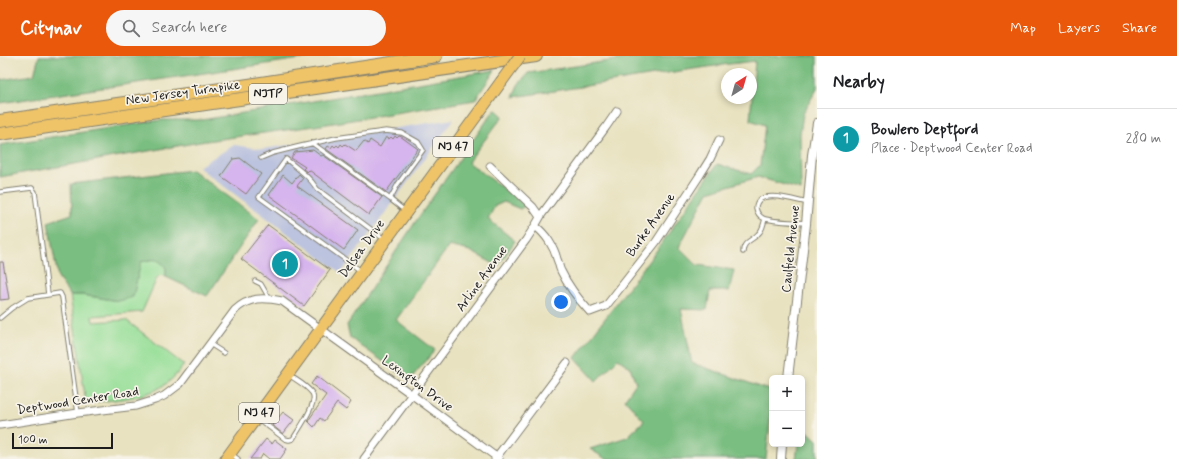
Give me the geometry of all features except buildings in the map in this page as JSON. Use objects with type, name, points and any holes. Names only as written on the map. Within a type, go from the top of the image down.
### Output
[{"type":"highway","name":"New Jersey Turnpike","points":[[0,122],[234,88],[436,56]]},
{"type":"highway","name":"New Jersey Turnpike","points":[[0,134],[536,56]]},
{"type":"main road","name":"Delsea Drive","points":[[231,457],[256,417],[520,56]]},
{"type":"street","name":"Arline Avenue","points":[[364,459],[535,226],[616,111]]},
{"type":"street","name":"Caulfield Avenue","points":[[788,375],[806,223],[812,155],[817,123]]},
{"type":"street","name":"Burke Avenue","points":[[535,226],[540,230],[551,245],[557,258],[560,270],[580,302],[590,312],[606,306],[656,242],[704,170],[719,140]]},
{"type":"street","points":[[490,166],[533,207],[540,217]]},
{"type":"street","points":[[269,298],[282,301],[321,329]]},
{"type":"street","name":"Deptwood Center Road","points":[[0,425],[136,406],[164,396],[180,384],[241,304],[257,299],[269,298]]},
{"type":"street","name":"Lexington Drive","points":[[321,329],[496,458]]},
{"type":"street","points":[[496,458],[567,363]]},
{"type":"street","points":[[781,459],[782,447]]},
{"type":"lane","points":[[261,158],[273,153],[336,138],[386,131],[402,133],[418,142],[423,150],[398,184],[390,199]]},
{"type":"lane","points":[[312,143],[406,212]]},
{"type":"lane","points":[[362,272],[259,197],[286,160],[308,177],[317,189],[385,240]]},
{"type":"lane","points":[[0,192],[32,188],[35,192],[48,294]]},
{"type":"lane","points":[[806,223],[765,218],[758,214],[756,210],[759,201],[764,197],[773,196],[808,203]]},
{"type":"lane","points":[[744,252],[743,248],[746,243],[756,236],[763,228],[765,218]]},
{"type":"lane","points":[[255,281],[261,284],[269,298]]},
{"type":"lane","points":[[0,318],[28,298],[60,293],[62,297],[78,413]]},
{"type":"lane","points":[[210,344],[224,353]]},
{"type":"lane","points":[[256,417],[285,439],[289,440],[293,438],[313,403],[313,396],[312,392],[288,374]]},
{"type":"shaded area","points":[[454,119],[341,273],[198,167],[234,145],[263,149]]},
{"type":"green space","points":[[39,56],[321,56],[0,103],[0,80],[34,75]]},
{"type":"green space","points":[[643,56],[817,56],[817,88],[803,114],[800,134],[801,190],[758,177],[708,192],[679,247],[697,265],[734,270],[729,291],[710,291],[707,310],[681,309],[692,363],[769,390],[769,432],[766,459],[606,459],[590,449],[627,437],[644,421],[625,399],[636,383],[630,367],[618,359],[596,381],[575,358],[657,250],[717,164],[751,174],[760,165],[765,125],[750,120],[751,104],[757,104],[757,68],[754,68],[755,61],[513,97],[518,85],[528,73]]},
{"type":"green space","points":[[495,70],[475,100],[315,126],[206,141],[0,177],[0,145],[161,120],[202,120]]},
{"type":"green space","points":[[495,109],[503,116],[468,162],[526,205],[520,209],[504,202],[495,206],[488,219],[515,241],[498,266],[470,251],[449,246],[396,320],[435,350],[412,377],[408,378],[350,338],[347,325],[418,218]]},
{"type":"green space","points":[[192,170],[259,219],[207,296],[166,277],[166,268],[158,260],[141,262],[133,297],[119,301],[83,295],[70,295],[58,278],[48,222],[72,214],[71,184]]},
{"type":"green space","points":[[155,259],[162,262],[166,268],[166,277],[160,275],[157,278],[142,312],[92,316],[93,322],[126,320],[184,365],[170,381],[159,388],[140,396],[86,403],[70,295],[83,295],[119,301],[141,262]]},
{"type":"green space","points":[[805,429],[817,440],[817,459],[796,459],[798,447],[805,447]]},
{"type":"place","name":"Bowlero Deptford","points":[[285,264]]}]
